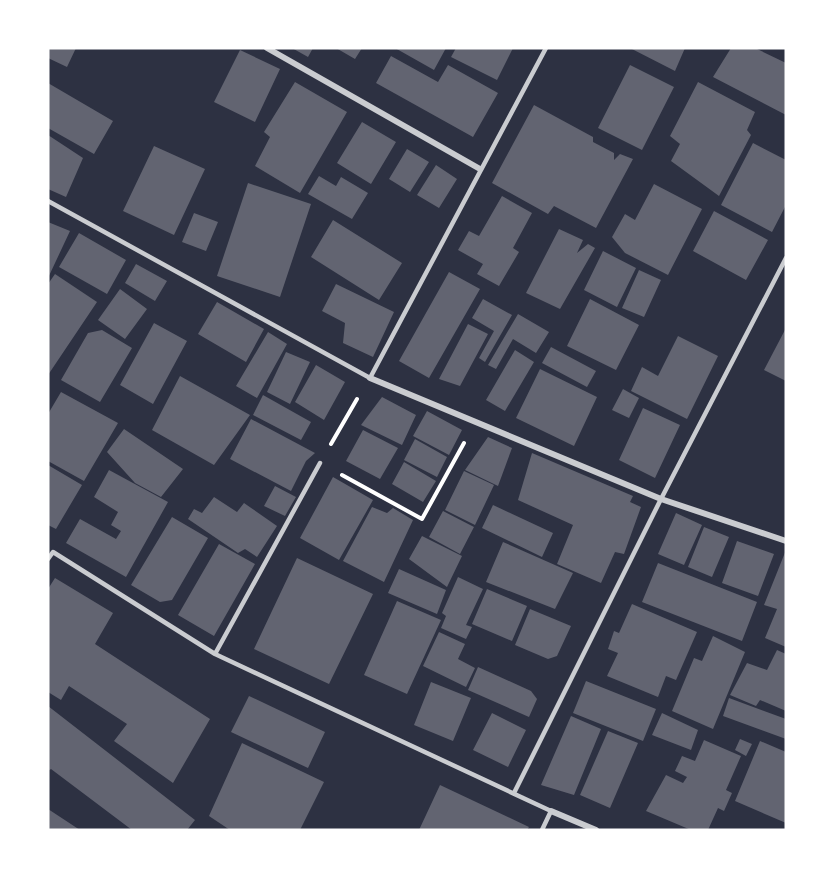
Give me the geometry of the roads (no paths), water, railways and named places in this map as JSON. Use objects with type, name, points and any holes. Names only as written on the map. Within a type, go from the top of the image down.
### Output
[{"type":"street","points":[[267,48],[480,170]]},
{"type":"street","points":[[370,378],[661,499],[786,541]]},
{"type":"street","points":[[551,811],[596,830]]},
{"type":"lane","points":[[48,201],[370,378],[546,48]]},
{"type":"lane","points":[[514,793],[661,499],[786,258]]},
{"type":"lane","points":[[215,654],[320,463]]},
{"type":"lane","points":[[48,548],[215,654],[551,811],[542,830]]},
{"type":"lane","points":[[48,559],[53,552]]}]
